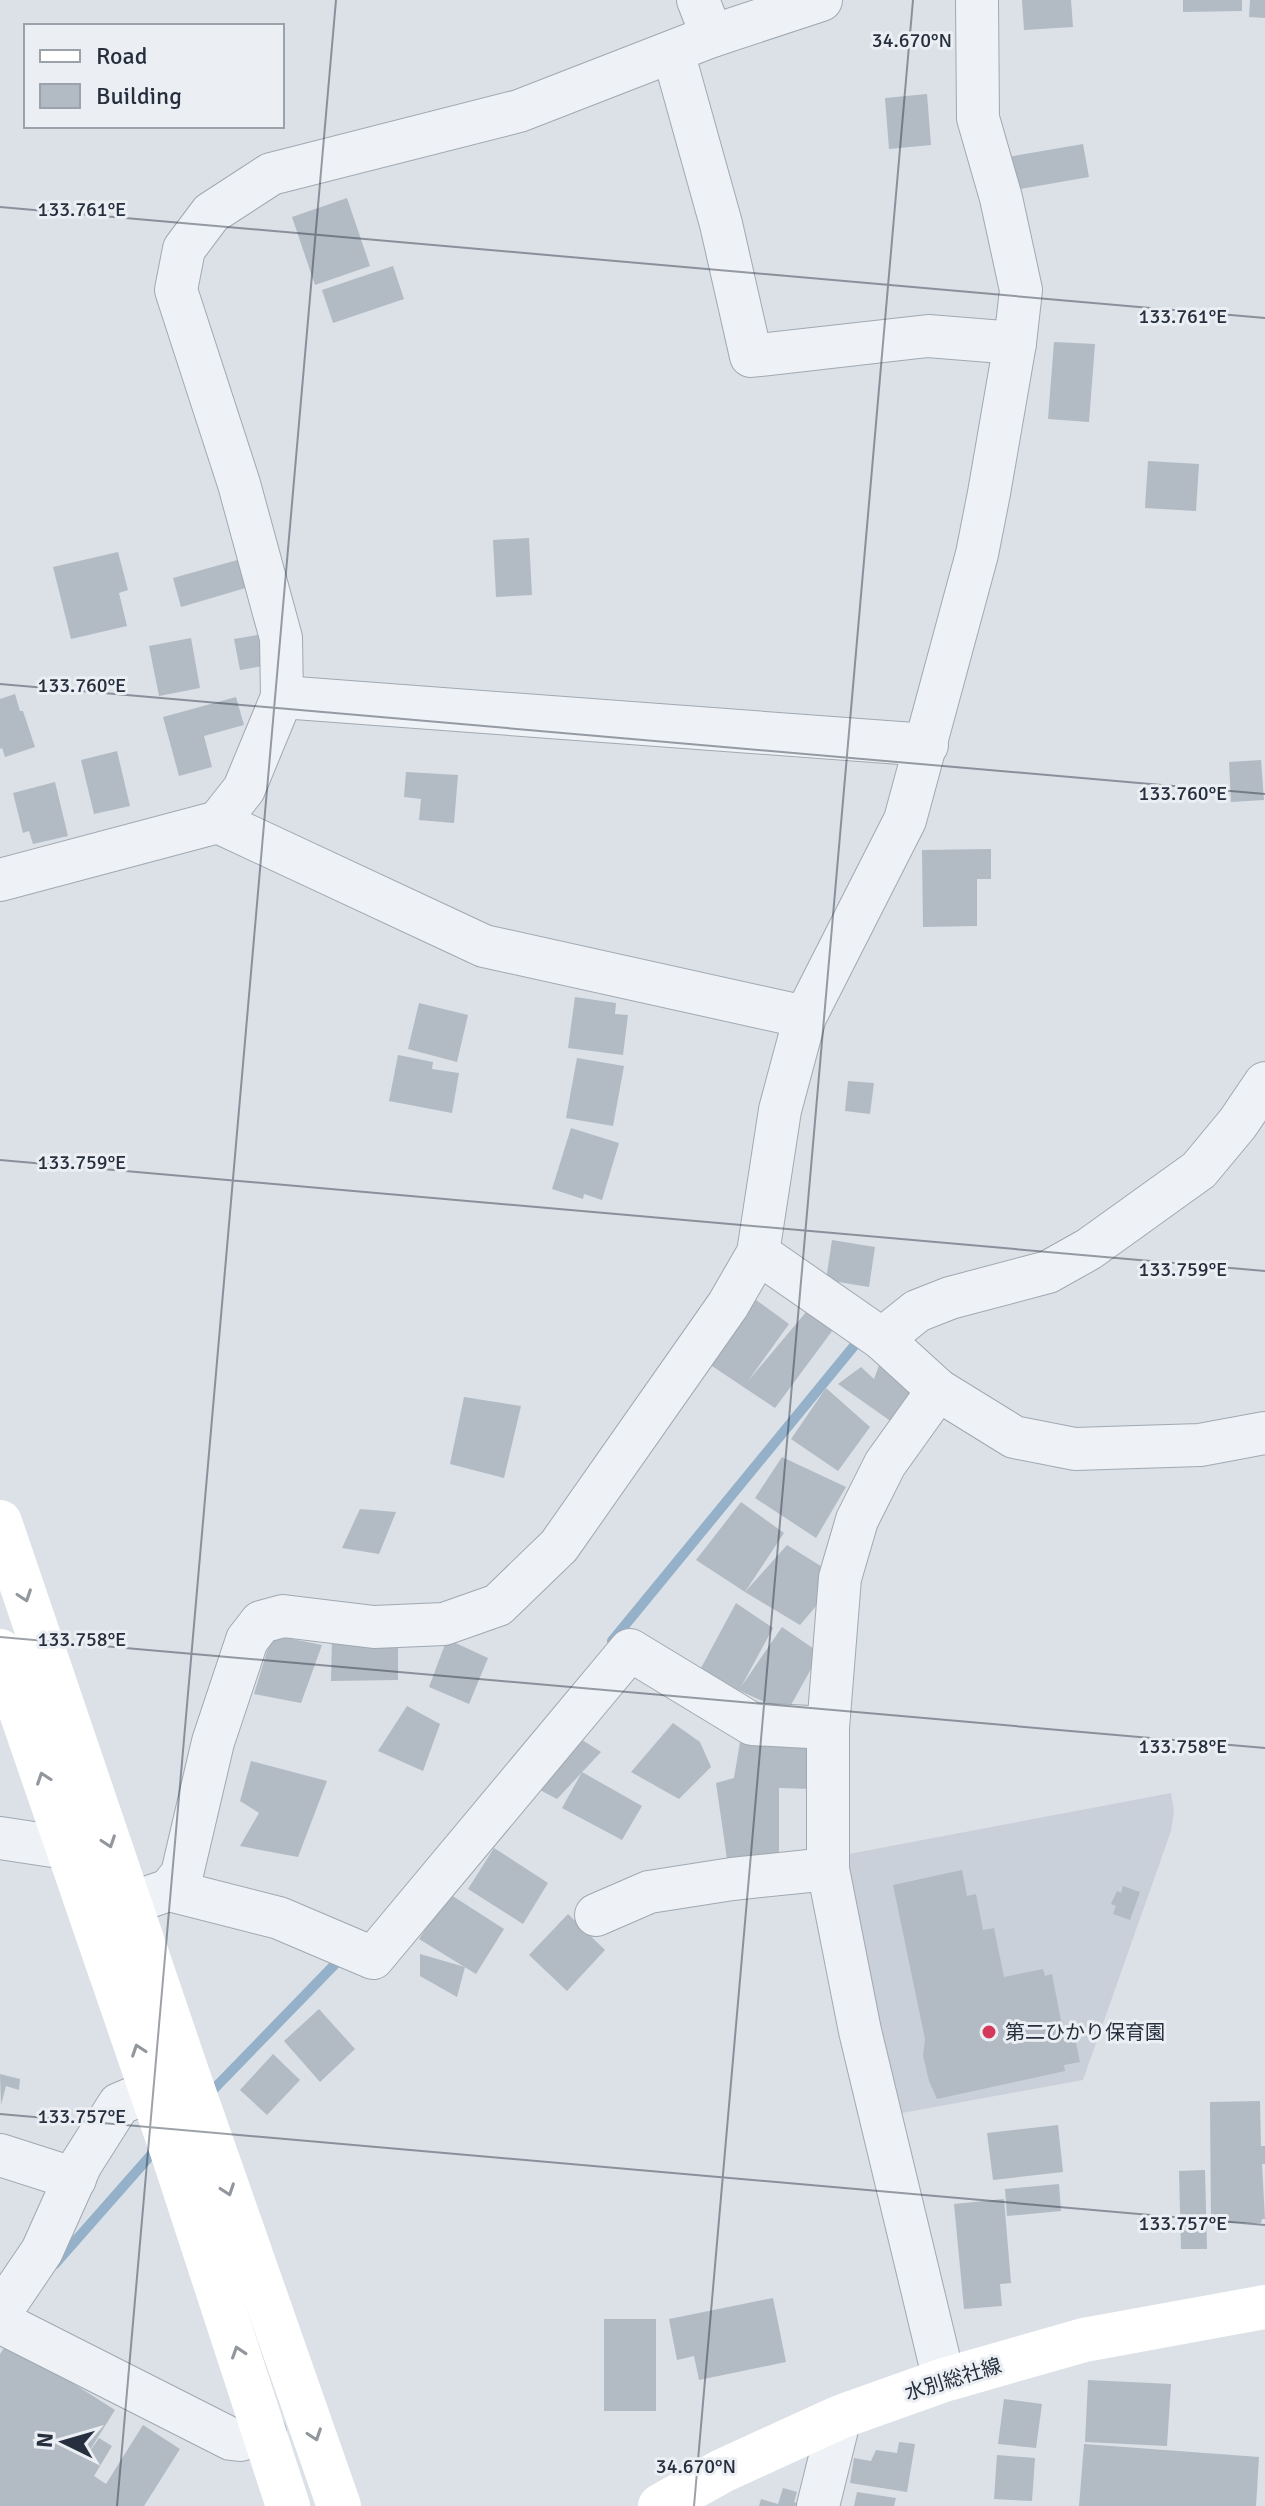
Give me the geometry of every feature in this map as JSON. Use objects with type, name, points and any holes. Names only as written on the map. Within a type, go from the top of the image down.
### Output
[{"type":"street","points":[[0,880],[218,822],[244,789],[282,697],[281,638],[239,484],[176,290],[184,249],[211,213],[271,174],[519,111],[673,52],[705,18],[821,0]]},
{"type":"street","points":[[131,1903],[182,1874],[213,1742],[247,1640],[261,1622],[283,1616],[374,1627],[444,1624],[498,1605],[559,1546],[728,1305],[758,1253],[780,1110],[805,1017],[905,820],[927,745],[977,554],[1015,343],[1021,290],[1001,198],[978,118],[977,0]]},
{"type":"street","points":[[673,52],[721,224],[751,356],[928,336],[1015,343]]},
{"type":"street","points":[[282,697],[927,745]]},
{"type":"street","points":[[218,822],[484,946],[805,1017]]},
{"type":"street","points":[[872,1332],[950,1298],[1048,1272],[1089,1249],[1199,1170],[1238,1123],[1265,1083]]},
{"type":"street","points":[[758,1253],[872,1332],[938,1390],[1014,1437],[1075,1449],[1200,1445],[1265,1433]]},
{"type":"street","points":[[938,1390],[885,1464],[857,1520],[840,1578],[828,1728],[828,1869],[860,2031],[944,2380]]},
{"type":"street","points":[[0,1522],[131,1903],[178,2108],[265,2433],[288,2506]]},
{"type":"street","points":[[0,1651],[66,1848],[131,1903],[279,1918],[373,1958],[630,1650],[752,1724],[828,1728]]},
{"type":"street","points":[[0,1838],[66,1848]]},
{"type":"street","points":[[596,1915],[649,1892],[828,1869]]},
{"type":"street","points":[[178,2108],[119,2104],[81,2164],[42,2251],[4,2322],[231,2439],[240,2440],[265,2433]]},
{"type":"street","points":[[178,2108],[339,2506]]},
{"type":"street","points":[[0,2155],[75,2179]]},
{"type":"street","name":"水別総社線","points":[[660,2506],[722,2471],[840,2417],[944,2380],[1084,2340],[1265,2307]]},
{"type":"street","points":[[818,2506],[840,2417]]},
{"type":"shaded area","points":[[1171,1793],[1174,1811],[1171,1831],[1083,2080],[891,2115],[838,1856]]},
{"type":"building","points":[[1022,0],[1071,0],[1073,27],[1024,30]]},
{"type":"building","points":[[1183,0],[1242,0],[1242,11],[1183,12]]},
{"type":"building","points":[[1250,0],[1265,0],[1265,18],[1249,17]]},
{"type":"building","points":[[927,94],[931,145],[889,149],[885,98]]},
{"type":"building","points":[[1083,144],[1089,177],[1014,190],[1008,157]]},
{"type":"building","points":[[347,198],[370,266],[315,285],[292,217]]},
{"type":"building","points":[[393,266],[404,299],[333,323],[322,290]]},
{"type":"building","points":[[1054,342],[1095,344],[1089,422],[1048,419]]},
{"type":"building","points":[[1148,461],[1199,464],[1196,511],[1145,508]]},
{"type":"building","points":[[529,538],[532,595],[496,597],[493,540]]},
{"type":"building","points":[[118,552],[128,590],[119,593],[127,626],[71,639],[53,567]]},
{"type":"building","points":[[241,559],[249,587],[181,607],[173,578]]},
{"type":"building","points":[[263,634],[269,665],[240,670],[234,639]]},
{"type":"building","points":[[191,638],[200,688],[159,696],[149,646]]},
{"type":"building","points":[[15,694],[35,747],[5,757],[0,749],[0,699]]},
{"type":"building","points":[[236,697],[244,725],[204,736],[212,767],[179,776],[163,717]]},
{"type":"building","points":[[117,751],[130,806],[94,814],[81,760]]},
{"type":"building","points":[[1261,760],[1264,800],[1231,802],[1229,762]]},
{"type":"building","points":[[406,772],[458,775],[454,823],[419,820],[421,799],[404,797]]},
{"type":"building","points":[[55,782],[68,836],[33,844],[29,831],[23,833],[13,793]]},
{"type":"building","points":[[991,849],[991,879],[977,879],[977,926],[923,927],[922,850]]},
{"type":"building","points":[[575,997],[616,1003],[615,1014],[628,1015],[623,1055],[568,1048]]},
{"type":"building","points":[[419,1003],[468,1015],[457,1062],[408,1049]]},
{"type":"building","points":[[398,1055],[433,1062],[432,1069],[459,1073],[452,1113],[389,1101]]},
{"type":"building","points":[[577,1058],[624,1066],[613,1126],[566,1118]]},
{"type":"building","points":[[848,1081],[874,1083],[870,1114],[845,1111]]},
{"type":"building","points":[[571,1128],[619,1143],[602,1200],[584,1194],[583,1199],[552,1189]]},
{"type":"building","points":[[832,1240],[875,1247],[869,1287],[826,1280]]},
{"type":"building","points":[[756,1300],[789,1324],[748,1381],[812,1305],[838,1323],[775,1408],[709,1364]]},
{"type":"building","points":[[881,1360],[916,1386],[892,1422],[838,1384],[861,1367],[874,1379]]},
{"type":"building","points":[[826,1388],[870,1427],[838,1471],[791,1439]]},
{"type":"building","points":[[464,1397],[521,1406],[504,1478],[450,1464]]},
{"type":"building","points":[[782,1457],[846,1487],[816,1538],[755,1498]]},
{"type":"building","points":[[741,1502],[784,1533],[745,1592],[696,1560]]},
{"type":"building","points":[[360,1509],[396,1512],[379,1554],[342,1548]]},
{"type":"building","points":[[787,1545],[840,1578],[800,1625],[745,1592]]},
{"type":"building","points":[[736,1603],[773,1628],[741,1687],[782,1627],[820,1653],[787,1712],[738,1690],[701,1668]]},
{"type":"building","points":[[272,1635],[322,1645],[301,1703],[254,1694]]},
{"type":"building","points":[[332,1637],[398,1640],[398,1680],[331,1681]]},
{"type":"building","points":[[447,1639],[488,1658],[469,1704],[429,1687]]},
{"type":"building","points":[[407,1706],[440,1724],[423,1771],[378,1751]]},
{"type":"building","points":[[673,1723],[700,1742],[711,1767],[679,1799],[631,1772]]},
{"type":"building","points":[[576,1736],[601,1752],[557,1799],[538,1789]]},
{"type":"building","points":[[740,1742],[817,1743],[813,1789],[779,1788],[779,1863],[728,1866],[716,1783],[734,1778]]},
{"type":"building","points":[[251,1761],[327,1781],[298,1857],[240,1846],[259,1813],[240,1801]]},
{"type":"building","points":[[582,1772],[642,1806],[622,1840],[562,1808]]},
{"type":"building","points":[[494,1848],[548,1883],[523,1924],[468,1889]]},
{"type":"building","points":[[962,1870],[967,1896],[976,1894],[983,1930],[994,1928],[1004,1977],[1043,1969],[1045,1976],[1052,1974],[1063,2031],[1073,2029],[1080,2062],[1064,2065],[1065,2071],[937,2099],[923,2056],[925,2039],[893,1885]]},
{"type":"building","points":[[1123,1886],[1140,1892],[1130,1920],[1113,1914],[1116,1906],[1111,1904]]},
{"type":"building","points":[[448,1893],[504,1929],[476,1974],[419,1939]]},
{"type":"building","points":[[568,1914],[605,1950],[567,1991],[529,1955]]},
{"type":"building","points":[[420,1954],[465,1967],[457,1997],[420,1976]]},
{"type":"building","points":[[319,2009],[355,2049],[320,2082],[284,2041]]},
{"type":"building","points":[[273,2054],[300,2080],[267,2115],[240,2090]]},
{"type":"building","points":[[0,2074],[20,2079],[19,2090],[6,2086],[1,2105]]},
{"type":"building","points":[[1260,2101],[1261,2146],[1265,2146],[1265,2164],[1262,2164],[1265,2219],[1261,2223],[1211,2223],[1210,2102]]},
{"type":"building","points":[[1058,2125],[1063,2172],[993,2180],[987,2133]]},
{"type":"building","points":[[1205,2170],[1207,2249],[1181,2249],[1179,2171]]},
{"type":"building","points":[[1059,2184],[1061,2211],[1007,2216],[1005,2189]]},
{"type":"building","points":[[1004,2199],[1011,2283],[1000,2284],[1002,2306],[964,2309],[954,2204]]},
{"type":"building","points":[[773,2298],[786,2362],[699,2380],[694,2356],[677,2360],[669,2319]]},
{"type":"building","points":[[604,2319],[656,2319],[656,2411],[604,2411]]},
{"type":"building","points":[[8,2342],[115,2410],[83,2461],[99,2438],[112,2446],[94,2476],[106,2484],[143,2425],[180,2449],[144,2506],[0,2506],[0,2354]]},
{"type":"building","points":[[1088,2380],[1171,2384],[1167,2446],[1085,2442]]},
{"type":"building","points":[[1004,2399],[1042,2404],[1036,2448],[998,2444]]},
{"type":"building","points":[[899,2442],[915,2444],[907,2492],[850,2483],[854,2458],[871,2461],[876,2450],[897,2453]]},
{"type":"building","points":[[1084,2444],[1259,2457],[1256,2506],[1079,2506]]},
{"type":"building","points":[[997,2455],[1035,2458],[1032,2501],[994,2499]]},
{"type":"building","points":[[783,2488],[797,2492],[794,2502],[799,2506],[759,2506],[761,2499],[778,2504]]},
{"type":"building","points":[[857,2492],[896,2498],[894,2506],[854,2506]]},
{"type":"waterway","points":[[612,1641],[863,1335]]},
{"type":"waterway","points":[[208,2095],[342,1957]]},
{"type":"waterway","points":[[55,2264],[158,2147]]},
{"type":"place","name":"第二ひかり保育園","points":[[989,2032]]}]
